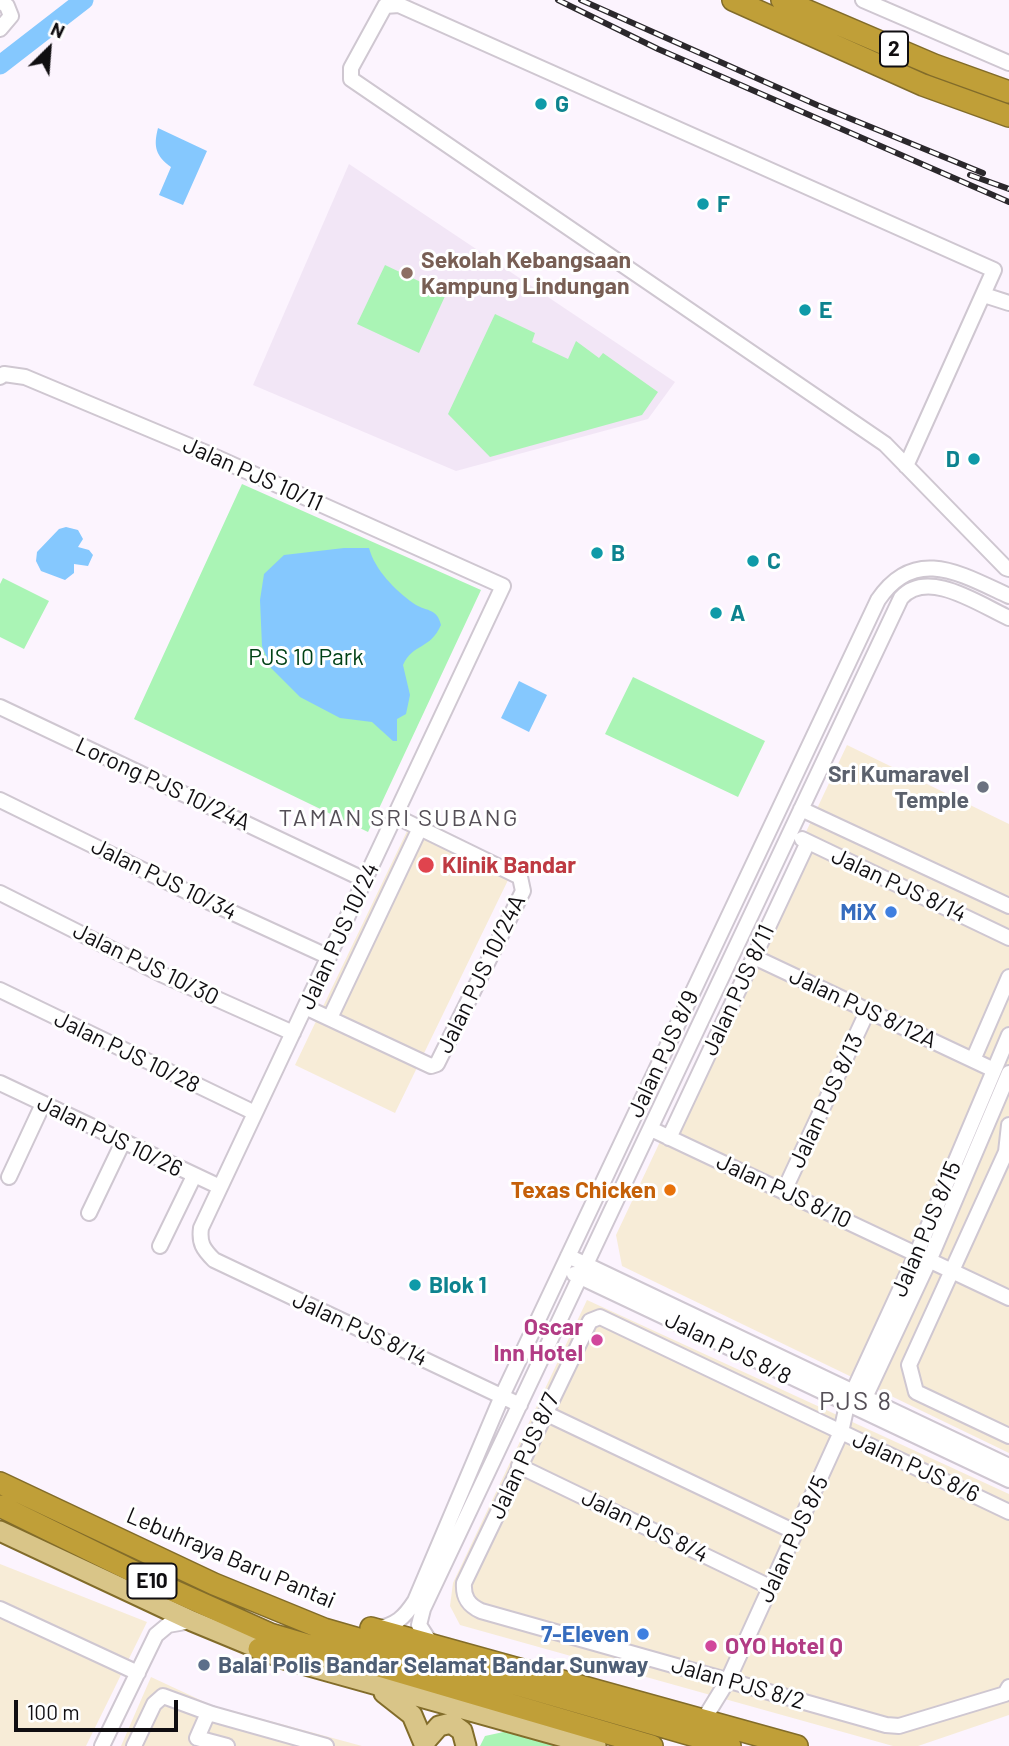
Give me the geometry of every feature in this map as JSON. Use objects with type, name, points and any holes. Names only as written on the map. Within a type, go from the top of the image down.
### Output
[{"type":"highway","name":"2","points":[[733,0],[923,85],[1009,116]]},
{"type":"highway","name":"2","points":[[782,0],[910,55],[1009,92]]},
{"type":"highway","name":"Lebuhraya Baru Pantai","points":[[0,1483],[214,1584],[324,1629],[730,1746]]},
{"type":"highway","name":"E10","points":[[0,1506],[175,1592],[270,1634],[652,1746]]},
{"type":"highway","points":[[324,1629],[359,1626],[430,1642],[797,1746]]},
{"type":"highway","points":[[259,1649],[309,1647]]},
{"type":"main road","points":[[0,1531],[192,1621],[259,1649],[324,1672],[596,1746]]},
{"type":"main road","points":[[371,1685],[396,1700],[412,1715],[425,1744],[439,1726],[451,1723],[462,1731],[468,1746]]},
{"type":"main road","points":[[468,1746],[479,1732],[505,1720]]},
{"type":"street","points":[[863,0],[1009,63]]},
{"type":"street","points":[[0,1],[7,6],[11,16],[0,29]]},
{"type":"street","points":[[906,466],[994,270],[399,5],[385,6],[351,68],[351,79],[358,89],[809,390],[885,444],[906,466],[1009,569]]},
{"type":"street","points":[[984,295],[1009,303]]},
{"type":"street","name":"Jalan PJS 10/11","points":[[0,377],[4,374],[25,377],[205,452],[503,586]]},
{"type":"street","points":[[894,580],[913,569],[941,569],[1009,596]]},
{"type":"street","points":[[894,580],[914,588],[928,586],[942,589],[1009,618]]},
{"type":"street","name":"Jalan PJS 8/9","points":[[375,1629],[391,1626],[403,1618],[415,1601],[502,1396],[878,600],[894,580]]},
{"type":"street","name":"Jalan PJS 10/24","points":[[203,1250],[201,1228],[503,586]]},
{"type":"street","name":"Jalan PJS 8/9","points":[[430,1642],[419,1618],[901,598],[914,588]]},
{"type":"street","name":"Lorong PJS 10/24A","points":[[0,707],[365,880]]},
{"type":"street","points":[[822,717],[841,726]]},
{"type":"street","name":"Jalan PJS 10/34","points":[[0,800],[196,896],[329,957]]},
{"type":"street","points":[[801,809],[1009,906]]},
{"type":"street","name":"Jalan PJS 10/24A","points":[[305,1006],[431,1066],[437,1064],[523,891],[520,877],[395,816]]},
{"type":"street","points":[[330,1018],[420,828]]},
{"type":"street","name":"Jalan PJS 8/14","points":[[790,833],[1009,938]]},
{"type":"street","name":"Jalan PJS 8/11","points":[[669,1138],[808,842]]},
{"type":"street","name":"Jalan PJS 10/30","points":[[0,893],[161,974],[293,1033]]},
{"type":"street","name":"Jalan PJS 8/12A","points":[[754,957],[994,1070]]},
{"type":"street","points":[[973,1060],[1009,977]]},
{"type":"street","name":"Jalan PJS 10/28","points":[[0,990],[255,1113]]},
{"type":"street","name":"Jalan PJS 8/13","points":[[784,1191],[868,1010]]},
{"type":"street","name":"Jalan PJS 8/15","points":[[984,1113],[994,1070],[1009,1035]]},
{"type":"street","name":"Jalan PJS 8/15","points":[[844,1427],[923,1258],[984,1113],[1009,1073]]},
{"type":"street","name":"Jalan PJS 10/26","points":[[0,1083],[220,1187]]},
{"type":"street","points":[[9,1177],[43,1104]]},
{"type":"street","points":[[984,1113],[1009,1125],[1007,1151],[909,1365],[916,1392],[1009,1436]]},
{"type":"street","name":"Jalan PJS 8/10","points":[[651,1129],[923,1258],[954,1266],[1009,1298]]},
{"type":"street","points":[[89,1213],[122,1142]]},
{"type":"street","points":[[160,1246],[194,1176]]},
{"type":"street","name":"Jalan PJS 8/14","points":[[203,1250],[214,1260],[520,1405]]},
{"type":"street","name":"Jalan PJS 8/8","points":[[565,1263],[856,1402],[1009,1480]]},
{"type":"street","name":"Jalan PJS 8/6","points":[[595,1318],[600,1317],[844,1427],[1009,1511]]},
{"type":"street","name":"Jalan PJS 8/7","points":[[466,1598],[464,1583],[590,1321],[595,1318]]},
{"type":"street","name":"Jalan PJS 8/8","points":[[856,1402],[1009,1466]]},
{"type":"street","points":[[545,1413],[795,1532]]},
{"type":"street","name":"Jalan PJS 8/5","points":[[704,1719],[728,1680],[844,1427]]},
{"type":"street","points":[[506,1436],[529,1446]]},
{"type":"street","name":"Jalan PJS 8/4","points":[[519,1466],[770,1587]]},
{"type":"street","name":"Jalan PJS 8/2","points":[[466,1598],[471,1606],[481,1611],[899,1726],[1006,1695],[1009,1687]]},
{"type":"street","points":[[0,1609],[138,1673]]},
{"type":"street","points":[[102,1746],[159,1630],[168,1625],[192,1621]]},
{"type":"street","points":[[134,1746],[153,1704],[163,1696],[208,1713],[326,1746]]},
{"type":"street","points":[[208,1713],[197,1738],[227,1746]]},
{"type":"shaded area","name":"Sekolah Kebangsaan Kampung Lindungan","points":[[349,164],[675,382],[648,419],[456,471],[253,385]]},
{"type":"shaded area","points":[[847,745],[1009,824],[1009,1453],[622,1266],[616,1235]]},
{"type":"shaded area","points":[[409,827],[510,876],[395,1113],[295,1065]]},
{"type":"shaded area","points":[[587,1300],[1009,1494],[1009,1715],[918,1746],[893,1746],[460,1625],[450,1606],[453,1583]]},
{"type":"shaded area","points":[[0,1564],[147,1622],[86,1746],[0,1746]]},
{"type":"shaded area","points":[[151,1677],[211,1705],[362,1746],[121,1746]]},
{"type":"green space","points":[[385,265],[446,294],[419,353],[357,324]]},
{"type":"green space","points":[[495,314],[535,333],[532,342],[568,359],[576,341],[599,358],[603,353],[658,392],[642,415],[490,457],[448,414]]},
{"type":"green space","name":"PJS 10 Park","points":[[242,484],[481,590],[368,832],[134,719]]},
{"type":"green space","points":[[3,578],[49,601],[24,649],[0,637],[0,584]]},
{"type":"green space","points":[[633,677],[765,741],[738,797],[605,734]]},
{"type":"green space","points":[[508,1731],[561,1746],[480,1746],[485,1736]]},
{"type":"water","points":[[158,128],[207,151],[183,205],[159,195],[171,167],[157,150]]},
{"type":"water","points":[[66,527],[78,530],[83,539],[78,547],[89,550],[93,555],[88,566],[74,564],[74,573],[65,580],[41,571],[36,561],[37,552],[59,529]]},
{"type":"water","points":[[369,548],[381,572],[393,586],[417,606],[437,615],[441,625],[432,639],[412,653],[403,665],[410,695],[406,714],[397,719],[397,741],[393,741],[372,722],[340,718],[300,697],[271,668],[262,646],[260,600],[264,574],[284,555]]},
{"type":"water","points":[[519,681],[547,695],[529,732],[501,718]]},
{"type":"waterway","points":[[0,65],[84,0]]},
{"type":"railway","points":[[558,0],[658,49],[1009,202]]},
{"type":"railway","points":[[581,0],[817,105],[983,173]]},
{"type":"railway","points":[[970,175],[1009,189]]},
{"type":"place","name":"G","points":[[541,104]]},
{"type":"place","name":"F","points":[[703,204]]},
{"type":"place","name":"Sekolah Kebangsaan Kampung Lindungan","points":[[407,273]]},
{"type":"place","name":"E","points":[[805,310]]},
{"type":"place","name":"D","points":[[974,459]]},
{"type":"place","name":"B","points":[[597,553]]},
{"type":"place","name":"C","points":[[753,561]]},
{"type":"place","name":"A","points":[[716,613]]},
{"type":"place","name":"Sri Kumaravel Temple","points":[[983,787]]},
{"type":"place","name":"Klinik Bandar","points":[[426,865]]},
{"type":"place","name":"MiX","points":[[891,912]]},
{"type":"place","name":"Texas Chicken","points":[[670,1190]]},
{"type":"place","name":"Blok 1","points":[[415,1285]]},
{"type":"place","name":"Oscar Inn Hotel","points":[[597,1340]]},
{"type":"place","name":"7-Eleven","points":[[643,1634]]},
{"type":"place","name":"OYO Hotel Q","points":[[711,1646]]},
{"type":"place","name":"Balai Polis Bandar Selamat Bandar Sunway","points":[[204,1665]]},
{"type":"district","name":"TAMAN SRI SUBANG","points":[[399,818]]},
{"type":"district","name":"PJS 8","points":[[856,1401]]}]
